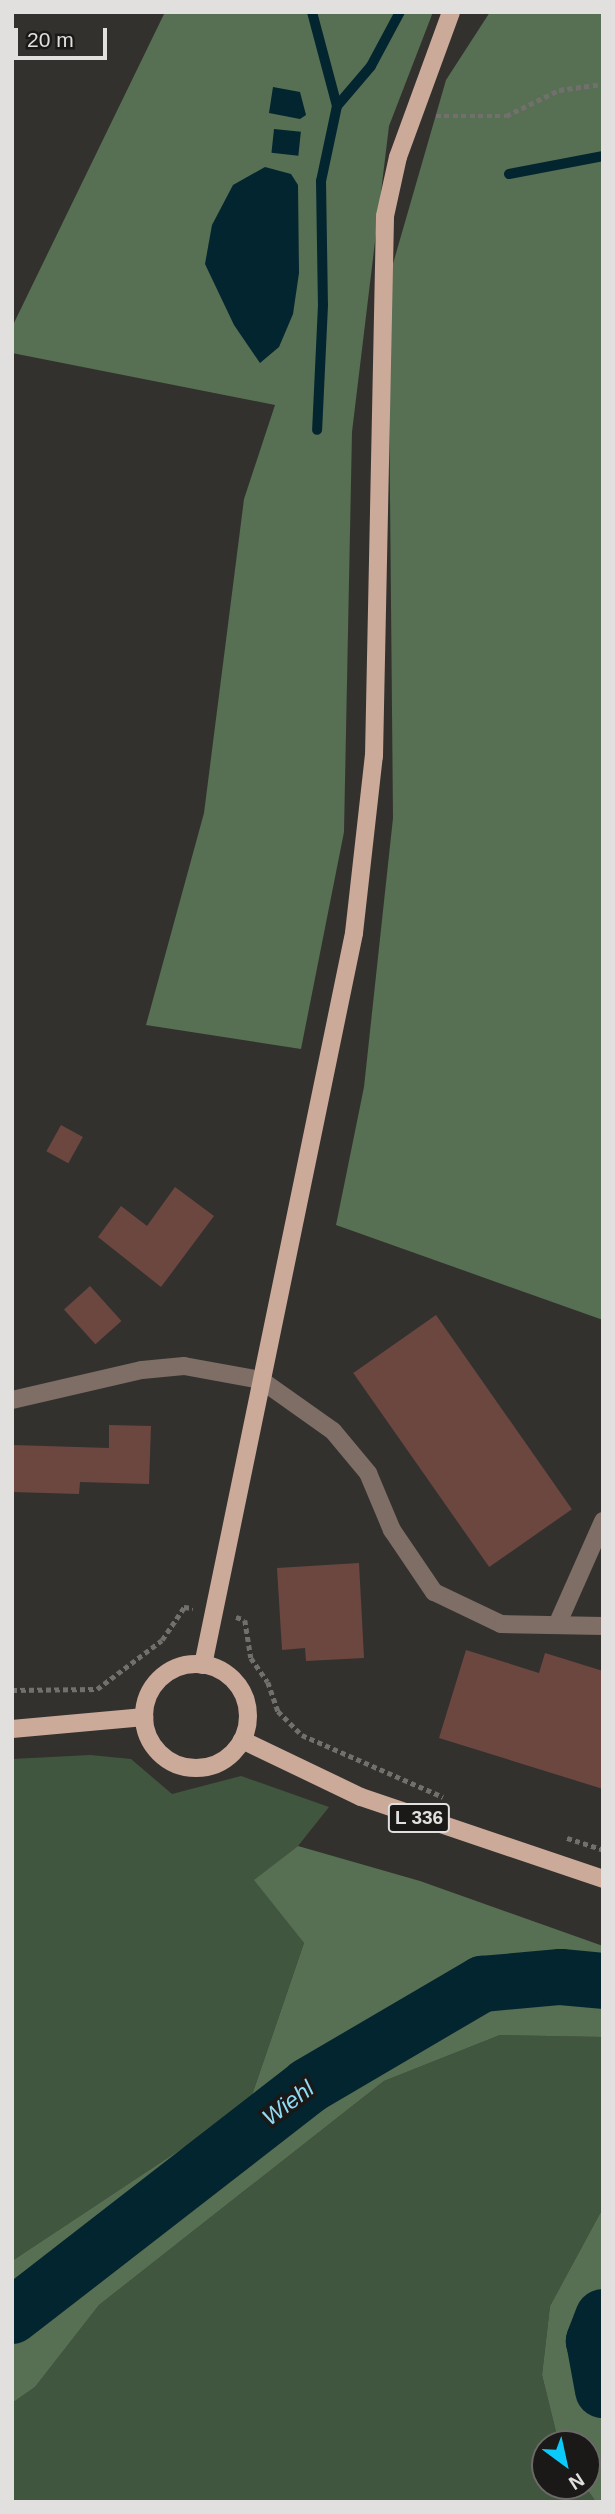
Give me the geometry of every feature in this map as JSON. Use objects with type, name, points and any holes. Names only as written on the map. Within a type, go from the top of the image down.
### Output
[{"type":"main road","points":[[203,1665],[354,933],[374,756],[385,216],[413,110],[451,12]]},
{"type":"main road","points":[[203,1665],[230,1676],[241,1690],[248,1724],[242,1740],[218,1764],[184,1768],[156,1750],[144,1717],[153,1686],[165,1674],[203,1665]]},
{"type":"main road","points":[[12,1729],[144,1717]]},
{"type":"main road","name":"L 336","points":[[242,1740],[361,1797],[603,1879]]},
{"type":"street","points":[[12,1400],[142,1370],[184,1366],[261,1380],[333,1431],[369,1473],[392,1530],[434,1592],[501,1624],[603,1626]]},
{"type":"street","points":[[557,1625],[603,1521]]},
{"type":"path","points":[[413,110],[449,120],[506,116],[559,90],[603,85]]},
{"type":"path","points":[[12,1690],[97,1689],[162,1640],[184,1606],[214,1611],[245,1620],[251,1658],[268,1682],[278,1710],[302,1735],[455,1802]]},
{"type":"path","points":[[554,1834],[603,1850]]},
{"type":"green space","points":[[165,12],[433,12],[389,126],[352,432],[344,832],[301,1049],[146,1025],[204,813],[244,499],[275,405],[12,353],[12,327]]},
{"type":"green space","points":[[490,12],[603,12],[603,1320],[336,1225],[364,1087],[393,818],[388,281],[446,80]]},
{"type":"green space","points":[[90,1755],[131,1759],[172,1794],[241,1776],[329,1807],[298,1846],[255,1880],[304,1943],[249,2104],[12,2261],[12,1759]]},
{"type":"green space","points":[[298,1846],[420,1881],[603,1946],[603,2037],[500,2035],[384,2081],[99,2305],[35,2387],[12,2403],[12,2261],[249,2104],[304,1943],[254,1880]]},
{"type":"green space","points":[[500,2035],[603,2037],[603,2208],[550,2306],[542,2375],[556,2430],[531,2430],[531,2500],[596,2502],[12,2502],[12,2403],[35,2387],[99,2305],[384,2081]]},
{"type":"green space","points":[[603,2208],[603,2502],[595,2500],[601,2500],[601,2430],[556,2430],[542,2375],[550,2306]]},
{"type":"water","points":[[273,87],[300,92],[306,115],[300,119],[269,113]]},
{"type":"water","points":[[274,129],[301,132],[298,156],[271,153]]},
{"type":"water","points":[[265,167],[291,174],[298,185],[299,273],[293,314],[279,347],[260,363],[234,325],[205,264],[212,225],[233,185]]},
{"type":"building","points":[[61,1125],[83,1137],[68,1163],[46,1151]]},
{"type":"building","points":[[175,1187],[214,1216],[161,1287],[98,1237],[121,1206],[147,1226]]},
{"type":"building","points":[[90,1286],[121,1321],[95,1344],[64,1309]]},
{"type":"building","points":[[436,1315],[572,1509],[489,1567],[353,1373]]},
{"type":"building","points":[[109,1425],[151,1426],[149,1484],[80,1482],[79,1494],[12,1492],[12,1445],[109,1448]]},
{"type":"building","points":[[359,1563],[364,1658],[306,1661],[305,1648],[282,1650],[277,1568]]},
{"type":"building","points":[[466,1650],[539,1673],[545,1653],[603,1671],[603,1789],[439,1738]]},
{"type":"waterway","points":[[312,12],[337,106],[321,181],[323,305],[317,430]]},
{"type":"waterway","points":[[337,106],[371,66],[400,12]]},
{"type":"waterway","points":[[509,174],[603,156]]},
{"type":"waterway","name":"Wiehl","points":[[12,2316],[308,2086],[482,1984],[561,1977],[603,1981]]},
{"type":"waterway","name":"Wiehl","points":[[603,2317],[594,2341],[603,2390]]}]
